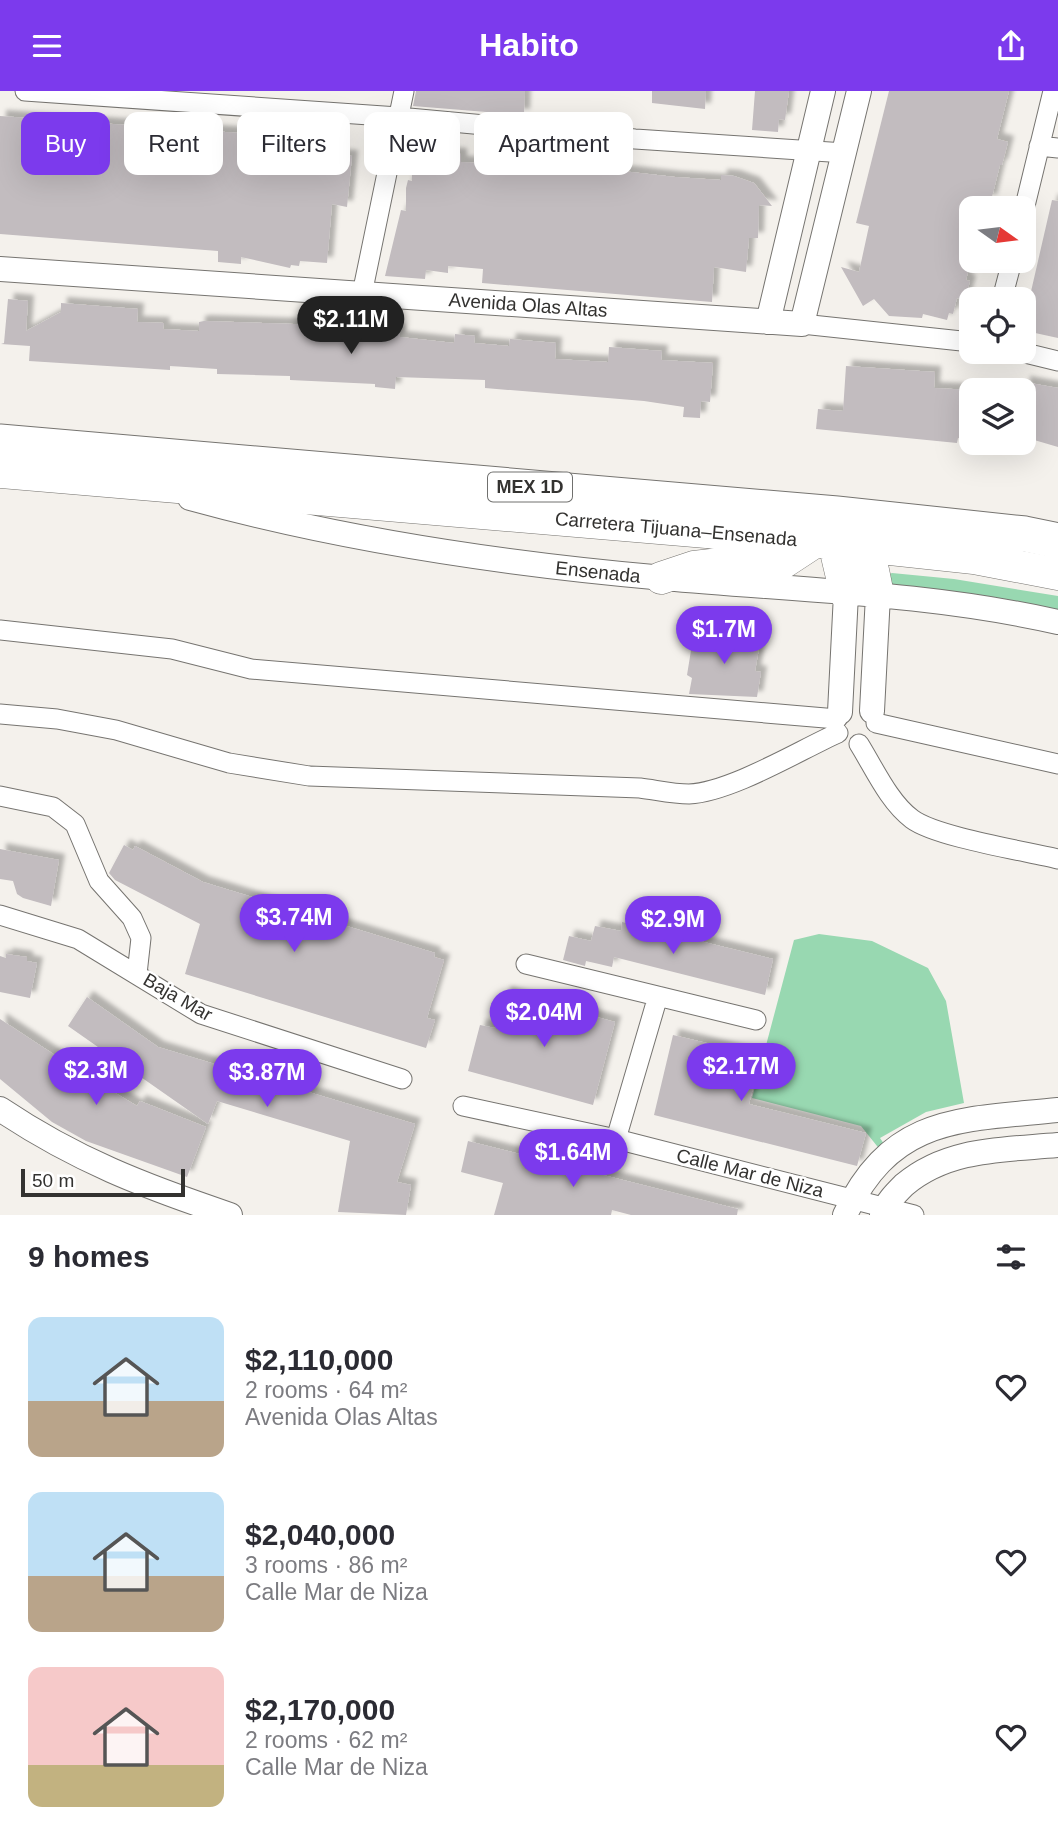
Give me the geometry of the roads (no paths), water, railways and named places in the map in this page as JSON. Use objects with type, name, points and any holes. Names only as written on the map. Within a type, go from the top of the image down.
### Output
[{"type":"highway","name":"Carretera Tijuana–Ensenada","points":[[0,442],[837,514],[1025,534],[1058,541]]},
{"type":"highway","name":"Carretera Tijuana–Ensenada","points":[[0,472],[868,546],[974,558],[1058,574]]},
{"type":"highway","points":[[661,578],[694,567],[784,562],[825,542],[846,594]]},
{"type":"highway","points":[[868,546],[878,595]]},
{"type":"street","points":[[25,91],[364,115]]},
{"type":"street","points":[[399,112],[404,91]]},
{"type":"street","points":[[768,322],[823,91]]},
{"type":"street","points":[[802,324],[859,91]]},
{"type":"street","points":[[1030,196],[1049,147],[1053,91]]},
{"type":"street","points":[[460,122],[809,153],[845,153]]},
{"type":"street","points":[[362,294],[386,175]]},
{"type":"street","name":"Avenida Olas Altas","points":[[0,269],[802,324],[959,341]]},
{"type":"street","points":[[1036,356],[1058,361]]},
{"type":"street","name":"Ensenada","points":[[144,486],[247,514],[428,551],[661,578],[878,595],[1058,622]]},
{"type":"street","points":[[846,594],[838,721],[845,741],[859,744],[873,736],[878,595]]},
{"type":"street","points":[[0,630],[172,649],[251,669],[838,721]]},
{"type":"street","points":[[843,651],[875,652]]},
{"type":"street","points":[[0,714],[57,719],[116,730],[229,763],[309,776],[640,788],[687,794],[711,790],[737,780],[838,721],[852,705],[859,704],[874,717],[1058,764]]},
{"type":"street","points":[[859,744],[892,796],[912,819],[935,830],[1058,859]]},
{"type":"street","points":[[0,796],[63,813],[75,824],[99,881],[132,918],[141,938],[137,974]]},
{"type":"street","name":"Baja Mar","points":[[0,915],[78,939],[201,1014],[402,1079]]},
{"type":"street","points":[[526,964],[756,1020]]},
{"type":"street","points":[[616,1139],[658,996]]},
{"type":"street","name":"Calle Mar de Niza","points":[[463,1106],[616,1139],[849,1207],[914,1215]]},
{"type":"street","points":[[0,1109],[40,1136],[105,1170],[230,1215]]},
{"type":"street","points":[[849,1207],[867,1174],[882,1158],[920,1132],[992,1117],[1058,1110]]},
{"type":"street","points":[[883,1211],[921,1171],[947,1158],[975,1152],[1058,1145]]}]
